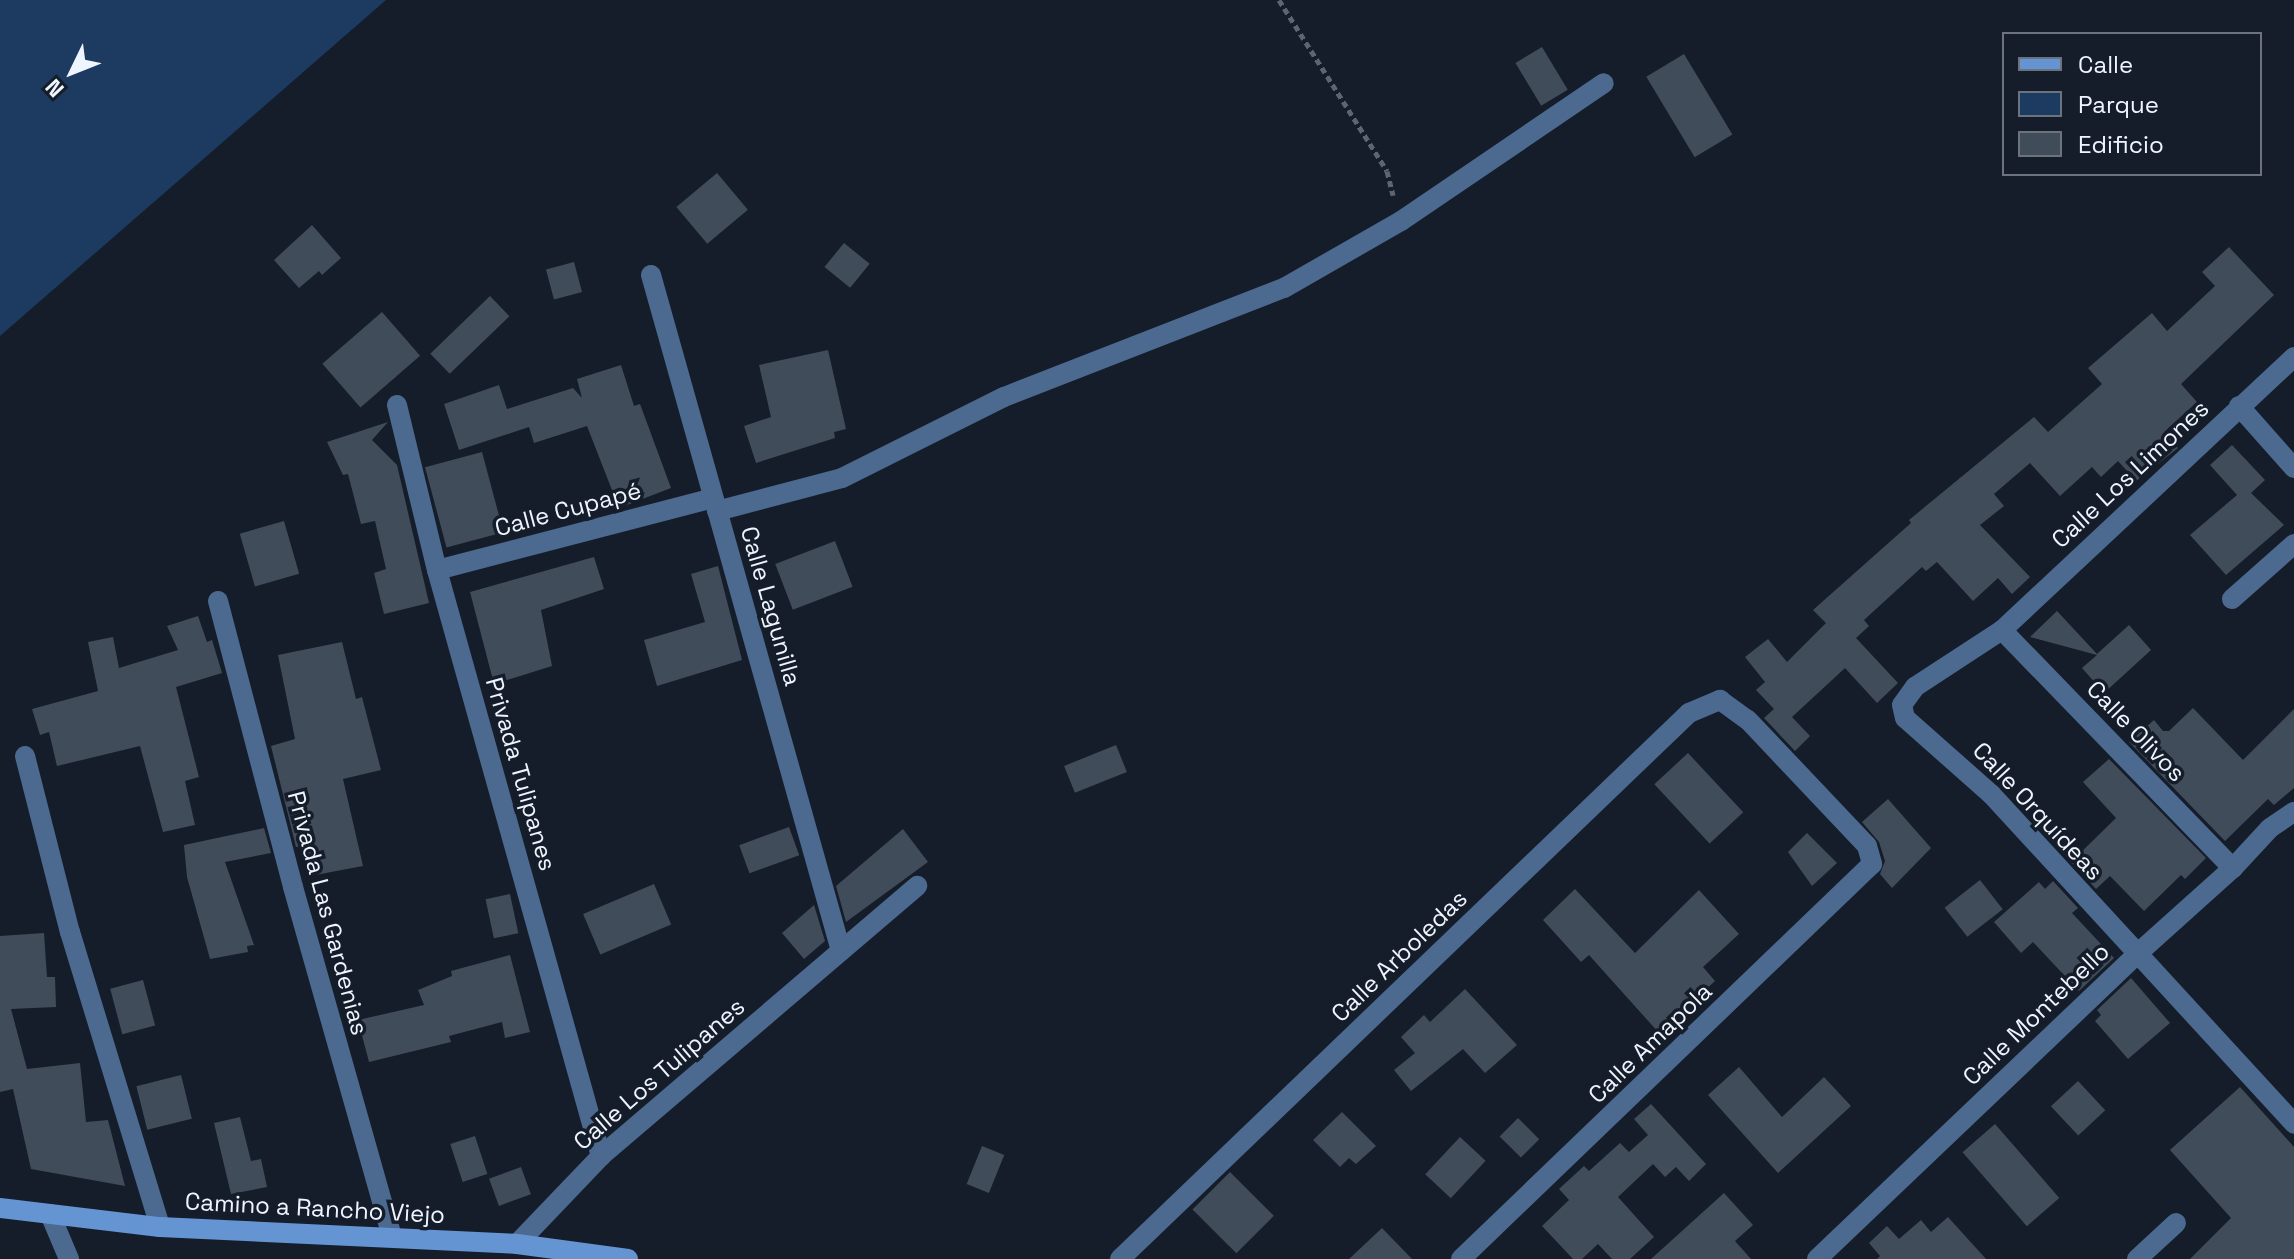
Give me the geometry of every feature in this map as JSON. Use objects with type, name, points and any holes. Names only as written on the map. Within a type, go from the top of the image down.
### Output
[{"type":"street","name":"Calle Cupapé","points":[[437,570],[842,478],[1004,397],[1284,288],[1401,221],[1604,83]]},
{"type":"street","name":"Calle Lagunilla","points":[[651,275],[841,951]]},
{"type":"street","name":"Calle Los Limones","points":[[1902,705],[1915,687],[2002,630],[2294,357]]},
{"type":"street","name":"Privada Tulipanes","points":[[397,405],[437,570],[601,1156]]},
{"type":"street","points":[[2239,406],[2294,468]]},
{"type":"street","points":[[2232,599],[2294,544]]},
{"type":"street","name":"Privada Las Gardenias","points":[[218,601],[293,887],[392,1237]]},
{"type":"street","name":"Calle Olivos","points":[[2002,630],[2233,868]]},
{"type":"street","name":"Calle Arboledas","points":[[1120,1259],[1689,713],[1720,700],[1748,720],[1867,846],[1872,864]]},
{"type":"street","name":"Calle Orquídeas","points":[[1902,705],[1905,718],[1991,794],[2294,1124]]},
{"type":"street","points":[[25,756],[70,932],[160,1227]]},
{"type":"street","name":"Calle Montebello","points":[[1817,1259],[2136,955],[2233,868],[2270,828],[2294,812]]},
{"type":"street","name":"Calle Amapola","points":[[1461,1259],[1872,864]]},
{"type":"street","name":"Calle Los Tulipanes","points":[[517,1244],[601,1156],[917,886]]},
{"type":"street","name":"Camino a Rancho Viejo","points":[[0,1208],[160,1227],[392,1237],[468,1250],[517,1244],[628,1259]]},
{"type":"street","points":[[50,1214],[63,1255]]},
{"type":"street","points":[[2137,1259],[2176,1223]]},
{"type":"path","points":[[1279,0],[1387,171],[1401,221]]},
{"type":"green space","points":[[0,0],[386,0],[0,336]]},
{"type":"building","points":[[1542,47],[1568,90],[1541,106],[1515,63]]},
{"type":"building","points":[[1684,54],[1732,135],[1695,157],[1646,77]]},
{"type":"building","points":[[717,173],[748,210],[707,244],[676,207]]},
{"type":"building","points":[[312,225],[341,258],[322,275],[319,271],[299,288],[274,260]]},
{"type":"building","points":[[844,243],[870,264],[850,288],[824,267]]},
{"type":"building","points":[[2229,247],[2274,295],[2181,384],[2197,402],[2164,432],[2178,448],[2136,481],[2118,461],[2101,477],[2092,467],[2060,496],[2030,463],[1994,494],[2004,506],[1980,525],[2030,577],[2012,594],[1998,578],[1973,601],[1937,562],[1926,571],[1922,567],[1864,620],[1869,626],[1856,638],[1898,683],[1877,703],[1845,668],[1792,717],[1810,736],[1795,751],[1764,718],[1774,709],[1756,690],[1765,682],[1745,657],[1768,639],[1787,662],[1826,623],[1813,610],[1911,523],[1909,520],[2034,417],[2048,432],[2102,384],[2088,368],[2152,313],[2167,331],[2215,286],[2202,272]]},
{"type":"building","points":[[574,262],[582,292],[554,299],[546,270]]},
{"type":"building","points":[[490,296],[509,316],[450,374],[430,354]]},
{"type":"building","points":[[382,312],[420,356],[360,408],[322,364]]},
{"type":"building","points":[[828,350],[846,429],[834,432],[835,438],[756,463],[744,426],[771,417],[759,365]]},
{"type":"building","points":[[621,365],[634,406],[640,404],[671,488],[619,508],[587,426],[534,443],[529,427],[459,450],[444,404],[499,385],[507,409],[573,388],[582,398],[577,379]]},
{"type":"building","points":[[388,422],[372,440],[397,465],[429,603],[384,614],[374,573],[386,569],[375,521],[361,524],[348,474],[343,475],[327,442]]},
{"type":"building","points":[[2232,445],[2265,480],[2251,493],[2284,525],[2226,575],[2190,535],[2237,495],[2210,465]]},
{"type":"building","points":[[482,452],[503,532],[446,547],[425,467]]},
{"type":"building","points":[[284,521],[299,574],[255,587],[240,534]]},
{"type":"building","points":[[835,541],[853,587],[793,610],[775,564]]},
{"type":"building","points":[[594,557],[604,589],[541,610],[552,666],[494,684],[470,592]]},
{"type":"building","points":[[718,566],[742,660],[657,686],[644,640],[705,622],[691,574]]},
{"type":"building","points":[[2057,611],[2097,654],[2129,625],[2151,650],[2104,693],[2082,668],[2097,655],[2030,637]]},
{"type":"building","points":[[198,616],[207,642],[212,640],[222,673],[176,687],[199,777],[185,781],[195,825],[163,832],[140,746],[57,766],[49,732],[40,735],[32,709],[98,691],[88,642],[113,637],[119,668],[178,650],[167,626]]},
{"type":"building","points":[[342,642],[356,699],[362,697],[381,770],[343,779],[363,866],[310,876],[304,846],[296,847],[271,746],[295,739],[278,655]]},
{"type":"building","points":[[2193,708],[2243,760],[2294,709],[2294,788],[2274,805],[2268,799],[2225,841],[2129,742],[2154,720],[2163,731],[2169,731]]},
{"type":"building","points":[[1116,745],[1127,772],[1075,793],[1064,766]]},
{"type":"building","points":[[1688,753],[1743,812],[1710,844],[1654,784]]},
{"type":"building","points":[[2109,759],[2206,858],[2185,879],[2181,875],[2144,911],[2110,876],[2096,889],[2071,862],[2116,818],[2083,782]]},
{"type":"building","points":[[1888,799],[1931,848],[1892,888],[1880,874],[1885,861],[1879,842],[1862,822]]},
{"type":"building","points":[[789,827],[799,855],[749,873],[739,845]]},
{"type":"building","points":[[264,828],[271,853],[225,862],[254,945],[247,946],[248,952],[210,959],[187,877],[184,845]]},
{"type":"building","points":[[903,829],[928,862],[846,922],[836,886]]},
{"type":"building","points":[[1807,833],[1837,863],[1812,886],[1788,852]]},
{"type":"building","points":[[1980,880],[2003,909],[1967,937],[1945,908]]},
{"type":"building","points":[[2053,881],[2078,908],[2072,913],[2114,958],[2079,991],[2033,942],[2021,953],[1994,922],[2039,882],[2045,889]]},
{"type":"building","points":[[654,884],[671,925],[600,955],[583,914]]},
{"type":"building","points":[[1575,889],[1635,953],[1699,890],[1739,934],[1703,967],[1715,981],[1659,1033],[1589,955],[1581,962],[1543,920]]},
{"type":"building","points":[[510,894],[518,933],[494,938],[486,899]]},
{"type":"building","points":[[814,905],[825,941],[804,959],[782,933]]},
{"type":"building","points":[[44,933],[47,977],[55,977],[56,1007],[11,1009],[27,1069],[80,1063],[86,1122],[108,1120],[125,1186],[31,1169],[13,1089],[0,1092],[0,936]]},
{"type":"building","points":[[510,955],[530,1032],[505,1038],[502,1022],[449,1036],[451,1042],[369,1062],[358,1020],[424,1005],[418,990],[452,976],[451,971]]},
{"type":"building","points":[[2131,978],[2170,1023],[2128,1059],[2095,1021],[2101,1015],[2097,1010]]},
{"type":"building","points":[[143,980],[155,1025],[122,1034],[110,989]]},
{"type":"building","points":[[1465,989],[1517,1045],[1485,1073],[1463,1049],[1411,1091],[1394,1070],[1415,1053],[1401,1037],[1424,1015],[1430,1022]]},
{"type":"building","points":[[1739,1067],[1782,1117],[1824,1077],[1851,1106],[1778,1173],[1708,1095]]},
{"type":"building","points":[[181,1075],[192,1119],[147,1130],[136,1086]]},
{"type":"building","points":[[2078,1081],[2105,1110],[2078,1135],[2051,1106]]},
{"type":"building","points":[[2240,1087],[2294,1147],[2294,1259],[2190,1259],[2231,1218],[2170,1150]]},
{"type":"building","points":[[1651,1104],[1706,1164],[1689,1181],[1676,1167],[1665,1177],[1653,1164],[1618,1197],[1654,1237],[1630,1259],[1612,1259],[1598,1244],[1582,1259],[1573,1259],[1542,1226],[1569,1200],[1559,1189],[1584,1166],[1589,1171],[1620,1143],[1629,1152],[1648,1135],[1634,1119]]},
{"type":"building","points":[[1342,1112],[1376,1146],[1356,1164],[1349,1158],[1340,1167],[1313,1140]]},
{"type":"building","points":[[240,1117],[251,1161],[261,1159],[267,1187],[231,1194],[214,1123]]},
{"type":"building","points":[[1518,1118],[1539,1139],[1521,1158],[1500,1136]]},
{"type":"building","points":[[1995,1124],[2059,1198],[2027,1226],[1963,1152]]},
{"type":"building","points":[[475,1136],[487,1174],[463,1182],[450,1144]]},
{"type":"building","points":[[1460,1137],[1486,1161],[1451,1198],[1425,1174]]},
{"type":"building","points":[[982,1146],[1004,1155],[989,1193],[967,1184]]},
{"type":"building","points":[[521,1167],[531,1194],[499,1206],[489,1179]]},
{"type":"building","points":[[1230,1172],[1274,1216],[1236,1253],[1193,1209]]},
{"type":"building","points":[[1724,1193],[1753,1225],[1735,1241],[1751,1259],[1651,1259]]},
{"type":"building","points":[[1948,1217],[1986,1259],[1877,1259],[1880,1256],[1869,1243],[1887,1226],[1899,1239],[1921,1220],[1931,1232]]},
{"type":"building","points":[[1382,1228],[1412,1259],[1349,1259]]}]
